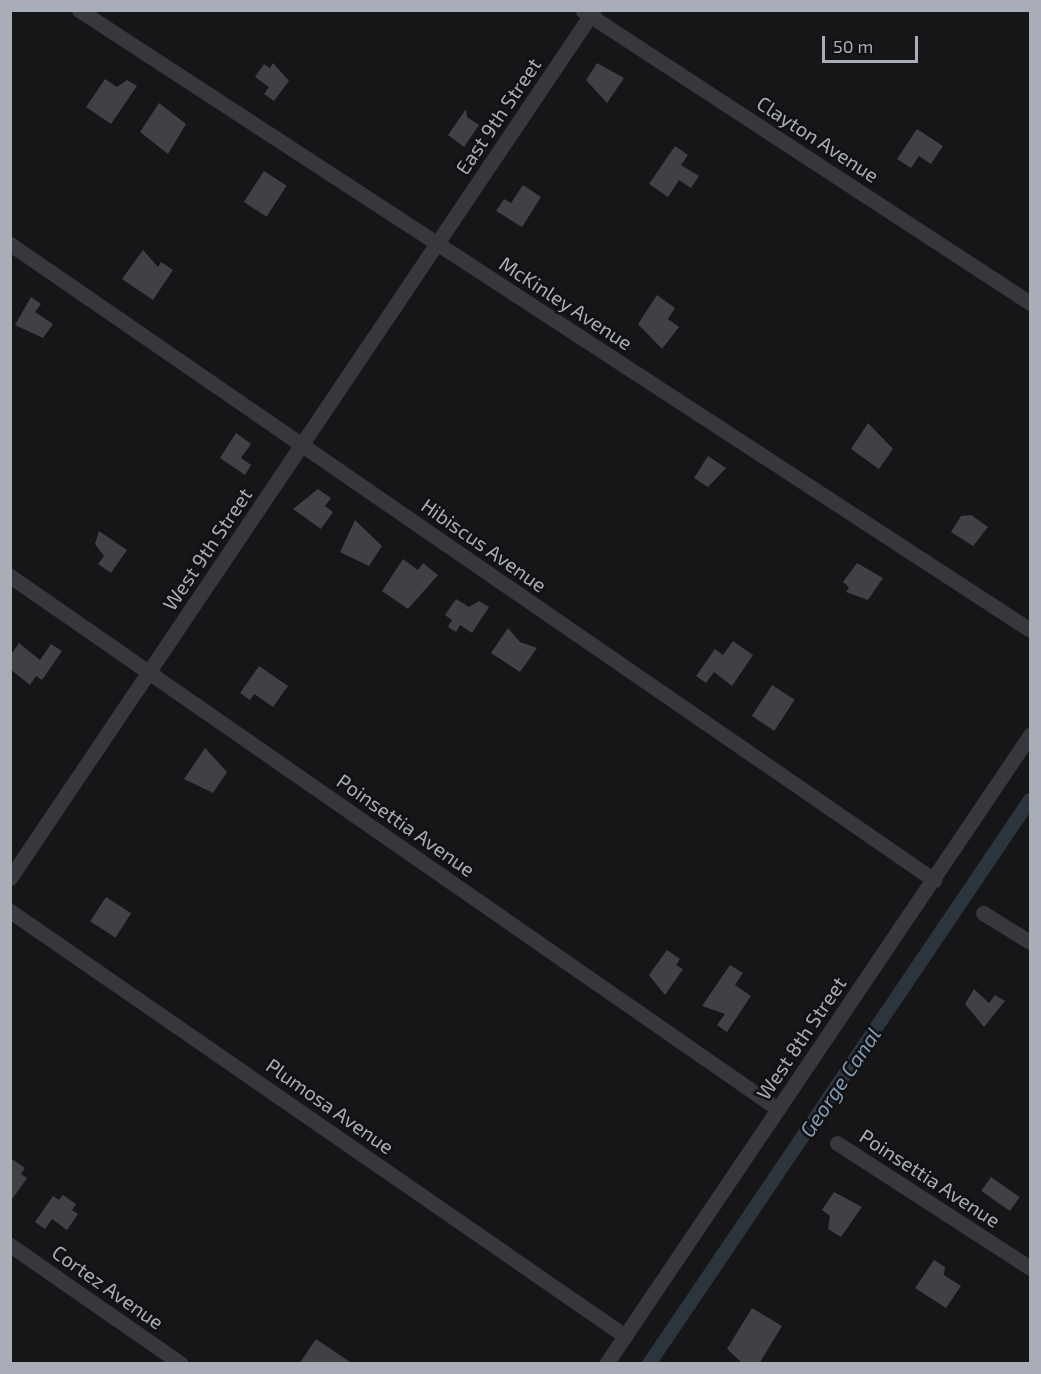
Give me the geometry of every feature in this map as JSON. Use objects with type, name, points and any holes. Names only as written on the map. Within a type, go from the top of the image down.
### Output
[{"type":"street","name":"McKinley Avenue","points":[[79,10],[1030,630]]},
{"type":"street","name":"East 9th Street","points":[[438,244],[589,12]]},
{"type":"street","name":"Clayton Avenue","points":[[589,12],[1030,303]]},
{"type":"street","name":"Hibiscus Avenue","points":[[10,244],[934,880]]},
{"type":"street","name":"West 9th Street","points":[[10,878],[438,244]]},
{"type":"street","name":"Poinsettia Avenue","points":[[10,576],[778,1109]]},
{"type":"street","name":"West 8th Street","points":[[606,1364],[1030,735]]},
{"type":"street","name":"Plumosa Avenue","points":[[10,911],[625,1336]]},
{"type":"street","points":[[983,913],[1030,942]]},
{"type":"street","name":"Poinsettia Avenue","points":[[837,1143],[1030,1268]]},
{"type":"street","name":"Cortez Avenue","points":[[10,1245],[181,1364]]},
{"type":"building","points":[[273,63],[289,81],[274,101],[264,94],[269,87],[255,77],[264,64],[270,68]]},
{"type":"building","points":[[597,63],[624,78],[607,103],[586,80]]},
{"type":"building","points":[[105,79],[117,87],[127,80],[137,86],[111,124],[86,107]]},
{"type":"building","points":[[159,103],[186,124],[168,154],[140,132]]},
{"type":"building","points":[[466,109],[467,117],[479,125],[464,147],[448,135]]},
{"type":"building","points":[[917,129],[943,146],[931,164],[919,156],[911,168],[897,159]]},
{"type":"building","points":[[675,146],[688,155],[681,165],[699,176],[691,188],[679,180],[668,197],[649,184]]},
{"type":"building","points":[[264,171],[287,186],[266,217],[244,202]]},
{"type":"building","points":[[523,185],[541,197],[522,227],[496,211],[504,199],[511,203]]},
{"type":"building","points":[[143,250],[158,267],[161,262],[173,270],[153,300],[122,279]]},
{"type":"building","points":[[657,295],[675,308],[668,319],[679,327],[662,349],[638,324]]},
{"type":"building","points":[[31,297],[41,304],[35,312],[53,324],[43,338],[15,325]]},
{"type":"building","points":[[868,423],[893,449],[879,469],[851,449]]},
{"type":"building","points":[[236,433],[251,444],[241,458],[251,465],[245,475],[220,458]]},
{"type":"building","points":[[708,456],[726,468],[708,487],[694,478]]},
{"type":"building","points":[[318,489],[331,498],[325,506],[333,512],[321,529],[293,509]]},
{"type":"building","points":[[971,515],[988,527],[973,546],[951,532],[961,516]]},
{"type":"building","points":[[355,520],[382,546],[369,566],[340,552]]},
{"type":"building","points":[[99,531],[127,550],[111,573],[98,564],[104,556],[95,544]]},
{"type":"building","points":[[403,559],[418,570],[423,563],[438,575],[408,609],[382,591]]},
{"type":"building","points":[[857,563],[883,578],[868,600],[846,592],[849,587],[843,582]]},
{"type":"building","points":[[456,599],[469,607],[479,601],[489,607],[472,633],[460,625],[456,632],[448,627],[452,620],[445,615]]},
{"type":"building","points":[[508,628],[520,642],[537,648],[520,672],[491,653]]},
{"type":"building","points":[[733,641],[753,655],[732,686],[714,672],[706,683],[696,676],[715,649],[723,655]]},
{"type":"building","points":[[19,643],[40,660],[51,644],[62,651],[42,680],[36,676],[30,685],[10,669],[10,656]]},
{"type":"building","points":[[259,666],[288,686],[273,707],[254,694],[250,700],[240,693]]},
{"type":"building","points":[[772,685],[795,700],[774,731],[752,716]]},
{"type":"building","points":[[205,748],[227,772],[213,793],[184,779]]},
{"type":"building","points":[[106,897],[131,913],[115,938],[90,921]]},
{"type":"building","points":[[667,950],[680,959],[676,965],[683,969],[665,995],[649,975]]},
{"type":"building","points":[[730,965],[743,973],[735,985],[751,996],[727,1032],[717,1025],[725,1014],[702,1006]]},
{"type":"building","points":[[974,989],[989,1003],[995,995],[1005,1001],[984,1027],[965,1004]]},
{"type":"building","points":[[12,1159],[25,1168],[21,1174],[27,1178],[10,1202]]},
{"type":"building","points":[[991,1177],[1020,1197],[1010,1211],[981,1191]]},
{"type":"building","points":[[834,1192],[862,1207],[841,1237],[828,1229],[830,1216],[822,1210]]},
{"type":"building","points":[[63,1195],[76,1204],[72,1210],[78,1214],[67,1230],[52,1219],[45,1229],[35,1222],[53,1196],[59,1200]]},
{"type":"building","points":[[934,1260],[945,1267],[944,1275],[961,1286],[946,1308],[915,1288]]},
{"type":"building","points":[[752,1308],[782,1326],[759,1364],[743,1364],[727,1349]]},
{"type":"building","points":[[316,1339],[350,1362],[349,1364],[299,1364]]},
{"type":"waterway","name":"George Canal","points":[[649,1364],[1030,800]]}]
